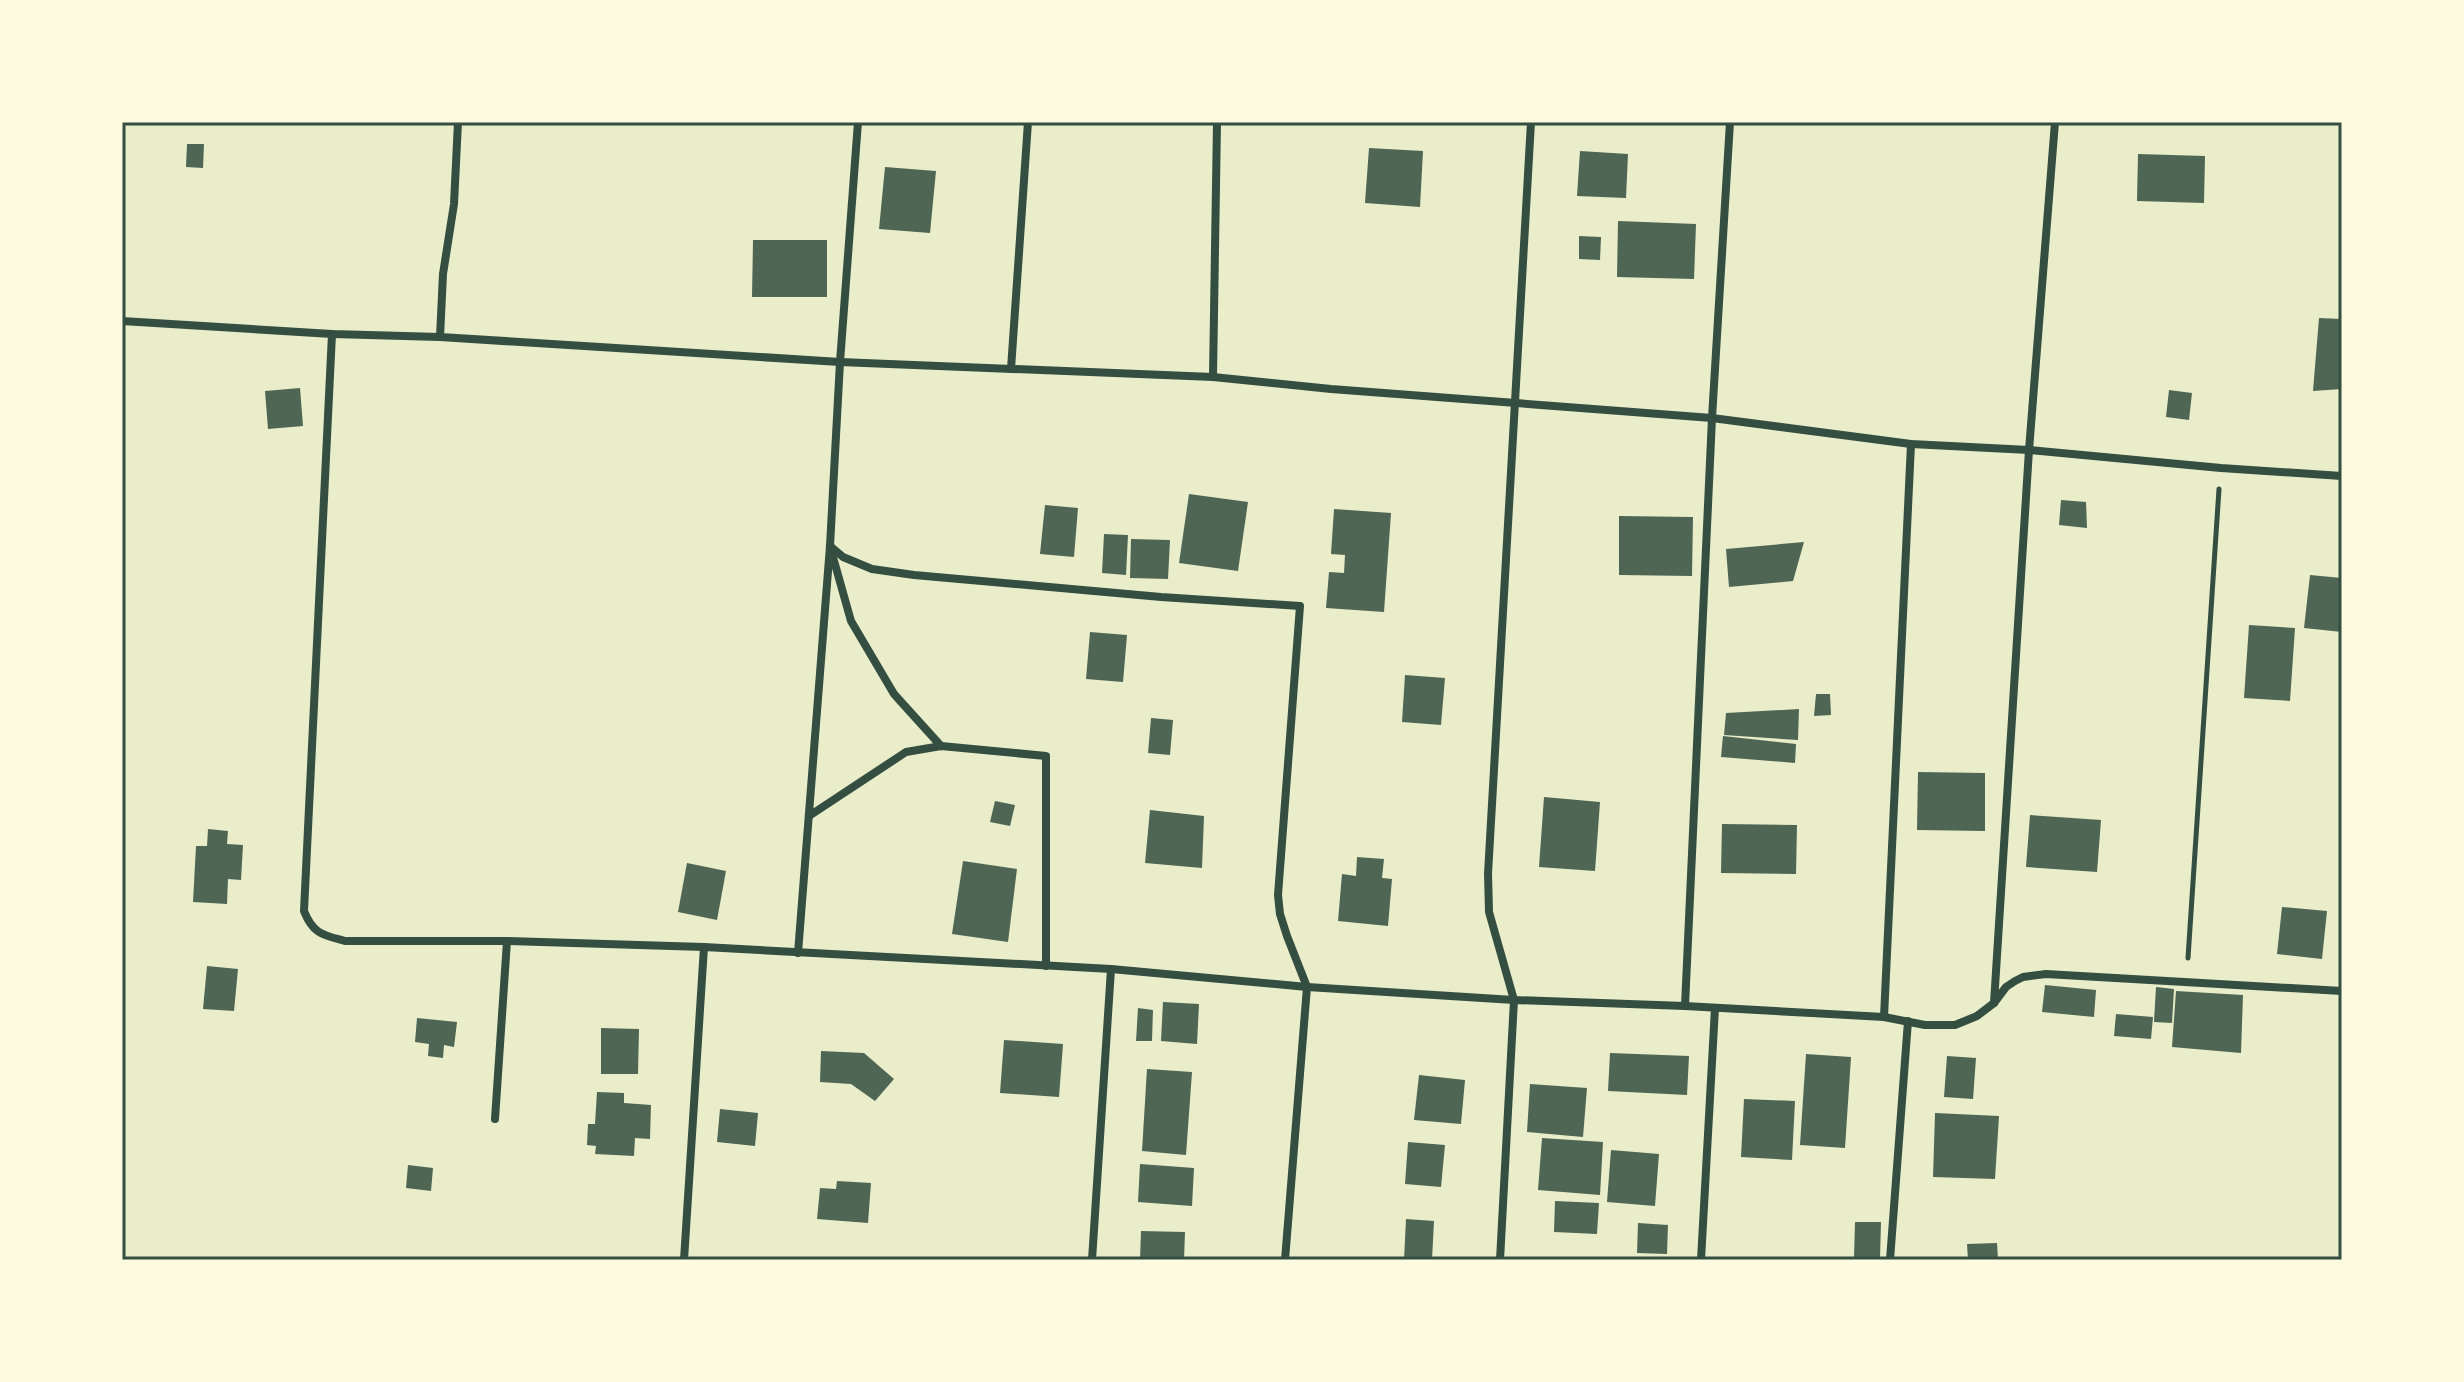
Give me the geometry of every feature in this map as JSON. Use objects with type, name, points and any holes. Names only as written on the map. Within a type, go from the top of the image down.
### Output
[{"type":"street","points":[[440,337],[443,274],[454,204],[458,122]]},
{"type":"street","points":[[798,953],[830,546],[858,122]]},
{"type":"street","points":[[1011,369],[1028,122]]},
{"type":"street","points":[[1213,377],[1217,122]]},
{"type":"street","points":[[1500,1260],[1514,1000],[1487,896],[1531,122]]},
{"type":"street","points":[[1685,1006],[1712,418],[1730,122]]},
{"type":"street","points":[[1994,1003],[2029,450],[2055,122]]},
{"type":"street","points":[[122,321],[840,362],[1213,377],[1712,418],[1911,444],[2029,450],[2342,476]]},
{"type":"street","points":[[332,334],[304,911],[309,925],[323,935],[345,941],[507,941],[704,947],[1111,969],[1307,987],[1514,1000],[1884,1017],[1925,1025],[1968,1022],[1994,1003],[2015,981],[2046,974],[2342,991]]},
{"type":"street","points":[[1884,1017],[1911,444]]},
{"type":"street","points":[[830,546],[851,621],[894,694],[941,746]]},
{"type":"street","points":[[830,546],[843,557],[864,566],[914,575],[1300,606],[1278,895],[1280,914],[1307,987],[1285,1260]]},
{"type":"street","points":[[809,816],[906,752],[941,746],[1046,756],[1046,966]]},
{"type":"street","points":[[495,1119],[507,941]]},
{"type":"street","points":[[684,1260],[704,947]]},
{"type":"street","points":[[1092,1260],[1111,969]]},
{"type":"street","points":[[1701,1260],[1715,1008]]},
{"type":"street","points":[[1890,1260],[1908,1021]]},
{"type":"path","points":[[2187,980],[2221,468]]},
{"type":"building","points":[[187,144],[204,144],[203,168],[186,167]]},
{"type":"building","points":[[1369,148],[1423,151],[1420,207],[1365,203]]},
{"type":"building","points":[[1580,151],[1628,154],[1626,198],[1577,196]]},
{"type":"building","points":[[2138,154],[2205,156],[2204,203],[2137,201]]},
{"type":"building","points":[[885,167],[936,171],[930,233],[879,229]]},
{"type":"building","points":[[1618,221],[1696,224],[1694,279],[1617,277]]},
{"type":"building","points":[[1579,236],[1601,237],[1600,260],[1579,259]]},
{"type":"building","points":[[753,240],[827,240],[827,297],[752,297]]},
{"type":"building","points":[[2319,318],[2342,319],[2342,389],[2313,391]]},
{"type":"building","points":[[300,388],[303,426],[268,429],[265,391]]},
{"type":"building","points":[[2169,390],[2192,393],[2189,420],[2166,417]]},
{"type":"building","points":[[1189,494],[1248,502],[1238,571],[1179,563]]},
{"type":"building","points":[[2061,500],[2086,502],[2087,528],[2059,525]]},
{"type":"building","points":[[1045,505],[1078,508],[1074,557],[1040,554]]},
{"type":"building","points":[[1334,509],[1391,513],[1384,612],[1326,608],[1329,572],[1344,573],[1345,555],[1331,554]]},
{"type":"building","points":[[1619,516],[1693,517],[1692,576],[1619,575]]},
{"type":"building","points":[[1104,534],[1128,535],[1126,575],[1102,573]]},
{"type":"building","points":[[1131,539],[1170,540],[1168,579],[1130,578]]},
{"type":"building","points":[[1804,542],[1793,581],[1729,587],[1726,549]]},
{"type":"building","points":[[2310,575],[2342,578],[2342,632],[2304,628]]},
{"type":"building","points":[[2249,625],[2295,628],[2290,701],[2244,698]]},
{"type":"building","points":[[1090,632],[1127,635],[1123,682],[1086,679]]},
{"type":"building","points":[[1405,675],[1445,678],[1441,725],[1402,722]]},
{"type":"building","points":[[1816,694],[1830,694],[1831,715],[1814,716]]},
{"type":"building","points":[[1799,709],[1798,740],[1724,735],[1726,713]]},
{"type":"building","points":[[1151,718],[1173,720],[1170,755],[1148,753]]},
{"type":"building","points":[[1723,736],[1796,744],[1795,763],[1721,757]]},
{"type":"building","points":[[1918,772],[1985,773],[1985,831],[1917,830]]},
{"type":"building","points":[[1544,797],[1600,802],[1595,871],[1539,867]]},
{"type":"building","points":[[995,801],[1015,805],[1010,826],[990,822]]},
{"type":"building","points":[[1150,810],[1204,816],[1202,868],[1145,863]]},
{"type":"building","points":[[2030,815],[2101,820],[2097,872],[2026,867]]},
{"type":"building","points":[[1722,824],[1797,825],[1796,874],[1721,873]]},
{"type":"building","points":[[208,829],[228,831],[227,844],[243,845],[241,880],[228,879],[227,904],[193,902],[196,846],[207,846]]},
{"type":"building","points":[[1357,857],[1384,859],[1382,878],[1392,879],[1388,926],[1338,921],[1342,874],[1356,876]]},
{"type":"building","points":[[963,861],[1017,869],[1008,942],[952,934]]},
{"type":"building","points":[[687,863],[726,871],[717,920],[678,912]]},
{"type":"building","points":[[2282,907],[2327,911],[2322,959],[2277,954]]},
{"type":"building","points":[[207,966],[238,969],[234,1011],[203,1009]]},
{"type":"building","points":[[2045,985],[2096,990],[2094,1017],[2042,1012]]},
{"type":"building","points":[[2156,987],[2174,989],[2172,1023],[2154,1022]]},
{"type":"building","points":[[2176,991],[2243,995],[2241,1053],[2172,1047]]},
{"type":"building","points":[[1163,1002],[1199,1004],[1197,1044],[1161,1041]]},
{"type":"building","points":[[1138,1008],[1153,1010],[1152,1041],[1136,1041]]},
{"type":"building","points":[[2116,1014],[2153,1017],[2151,1039],[2114,1036]]},
{"type":"building","points":[[417,1018],[457,1022],[454,1047],[444,1045],[443,1058],[428,1056],[429,1044],[415,1042]]},
{"type":"building","points":[[601,1028],[639,1029],[638,1074],[601,1074]]},
{"type":"building","points":[[1004,1040],[1063,1044],[1059,1097],[1000,1093]]},
{"type":"building","points":[[821,1051],[864,1053],[894,1079],[875,1101],[851,1084],[820,1082]]},
{"type":"building","points":[[1610,1053],[1689,1056],[1687,1095],[1608,1091]]},
{"type":"building","points":[[1806,1054],[1851,1057],[1845,1148],[1800,1145]]},
{"type":"building","points":[[1947,1056],[1976,1058],[1973,1099],[1944,1097]]},
{"type":"building","points":[[1147,1069],[1192,1072],[1186,1155],[1142,1151]]},
{"type":"building","points":[[1419,1075],[1465,1080],[1461,1124],[1414,1120]]},
{"type":"building","points":[[1530,1084],[1587,1088],[1583,1137],[1527,1132]]},
{"type":"building","points":[[597,1092],[624,1093],[624,1103],[651,1105],[650,1139],[635,1138],[634,1156],[595,1154],[596,1146],[587,1145],[588,1124],[595,1124]]},
{"type":"building","points":[[1744,1099],[1795,1101],[1792,1160],[1741,1157]]},
{"type":"building","points":[[720,1109],[758,1113],[755,1146],[717,1142]]},
{"type":"building","points":[[1935,1113],[1999,1116],[1995,1179],[1933,1177]]},
{"type":"building","points":[[1542,1138],[1603,1142],[1600,1195],[1538,1190]]},
{"type":"building","points":[[1408,1142],[1445,1145],[1441,1187],[1405,1184]]},
{"type":"building","points":[[1611,1150],[1659,1154],[1655,1206],[1607,1202]]},
{"type":"building","points":[[1140,1164],[1194,1168],[1192,1206],[1138,1202]]},
{"type":"building","points":[[408,1165],[433,1168],[431,1191],[406,1188]]},
{"type":"building","points":[[837,1181],[871,1183],[868,1223],[817,1219],[820,1188],[836,1189]]},
{"type":"building","points":[[1555,1201],[1599,1203],[1597,1234],[1554,1232]]},
{"type":"building","points":[[1406,1219],[1434,1221],[1432,1260],[1404,1260]]},
{"type":"building","points":[[1855,1222],[1881,1222],[1880,1259],[1854,1258]]},
{"type":"building","points":[[1638,1223],[1668,1225],[1667,1254],[1637,1253]]},
{"type":"building","points":[[1141,1231],[1185,1232],[1184,1260],[1140,1260]]},
{"type":"building","points":[[1997,1243],[1998,1260],[1968,1260],[1967,1244]]}]
